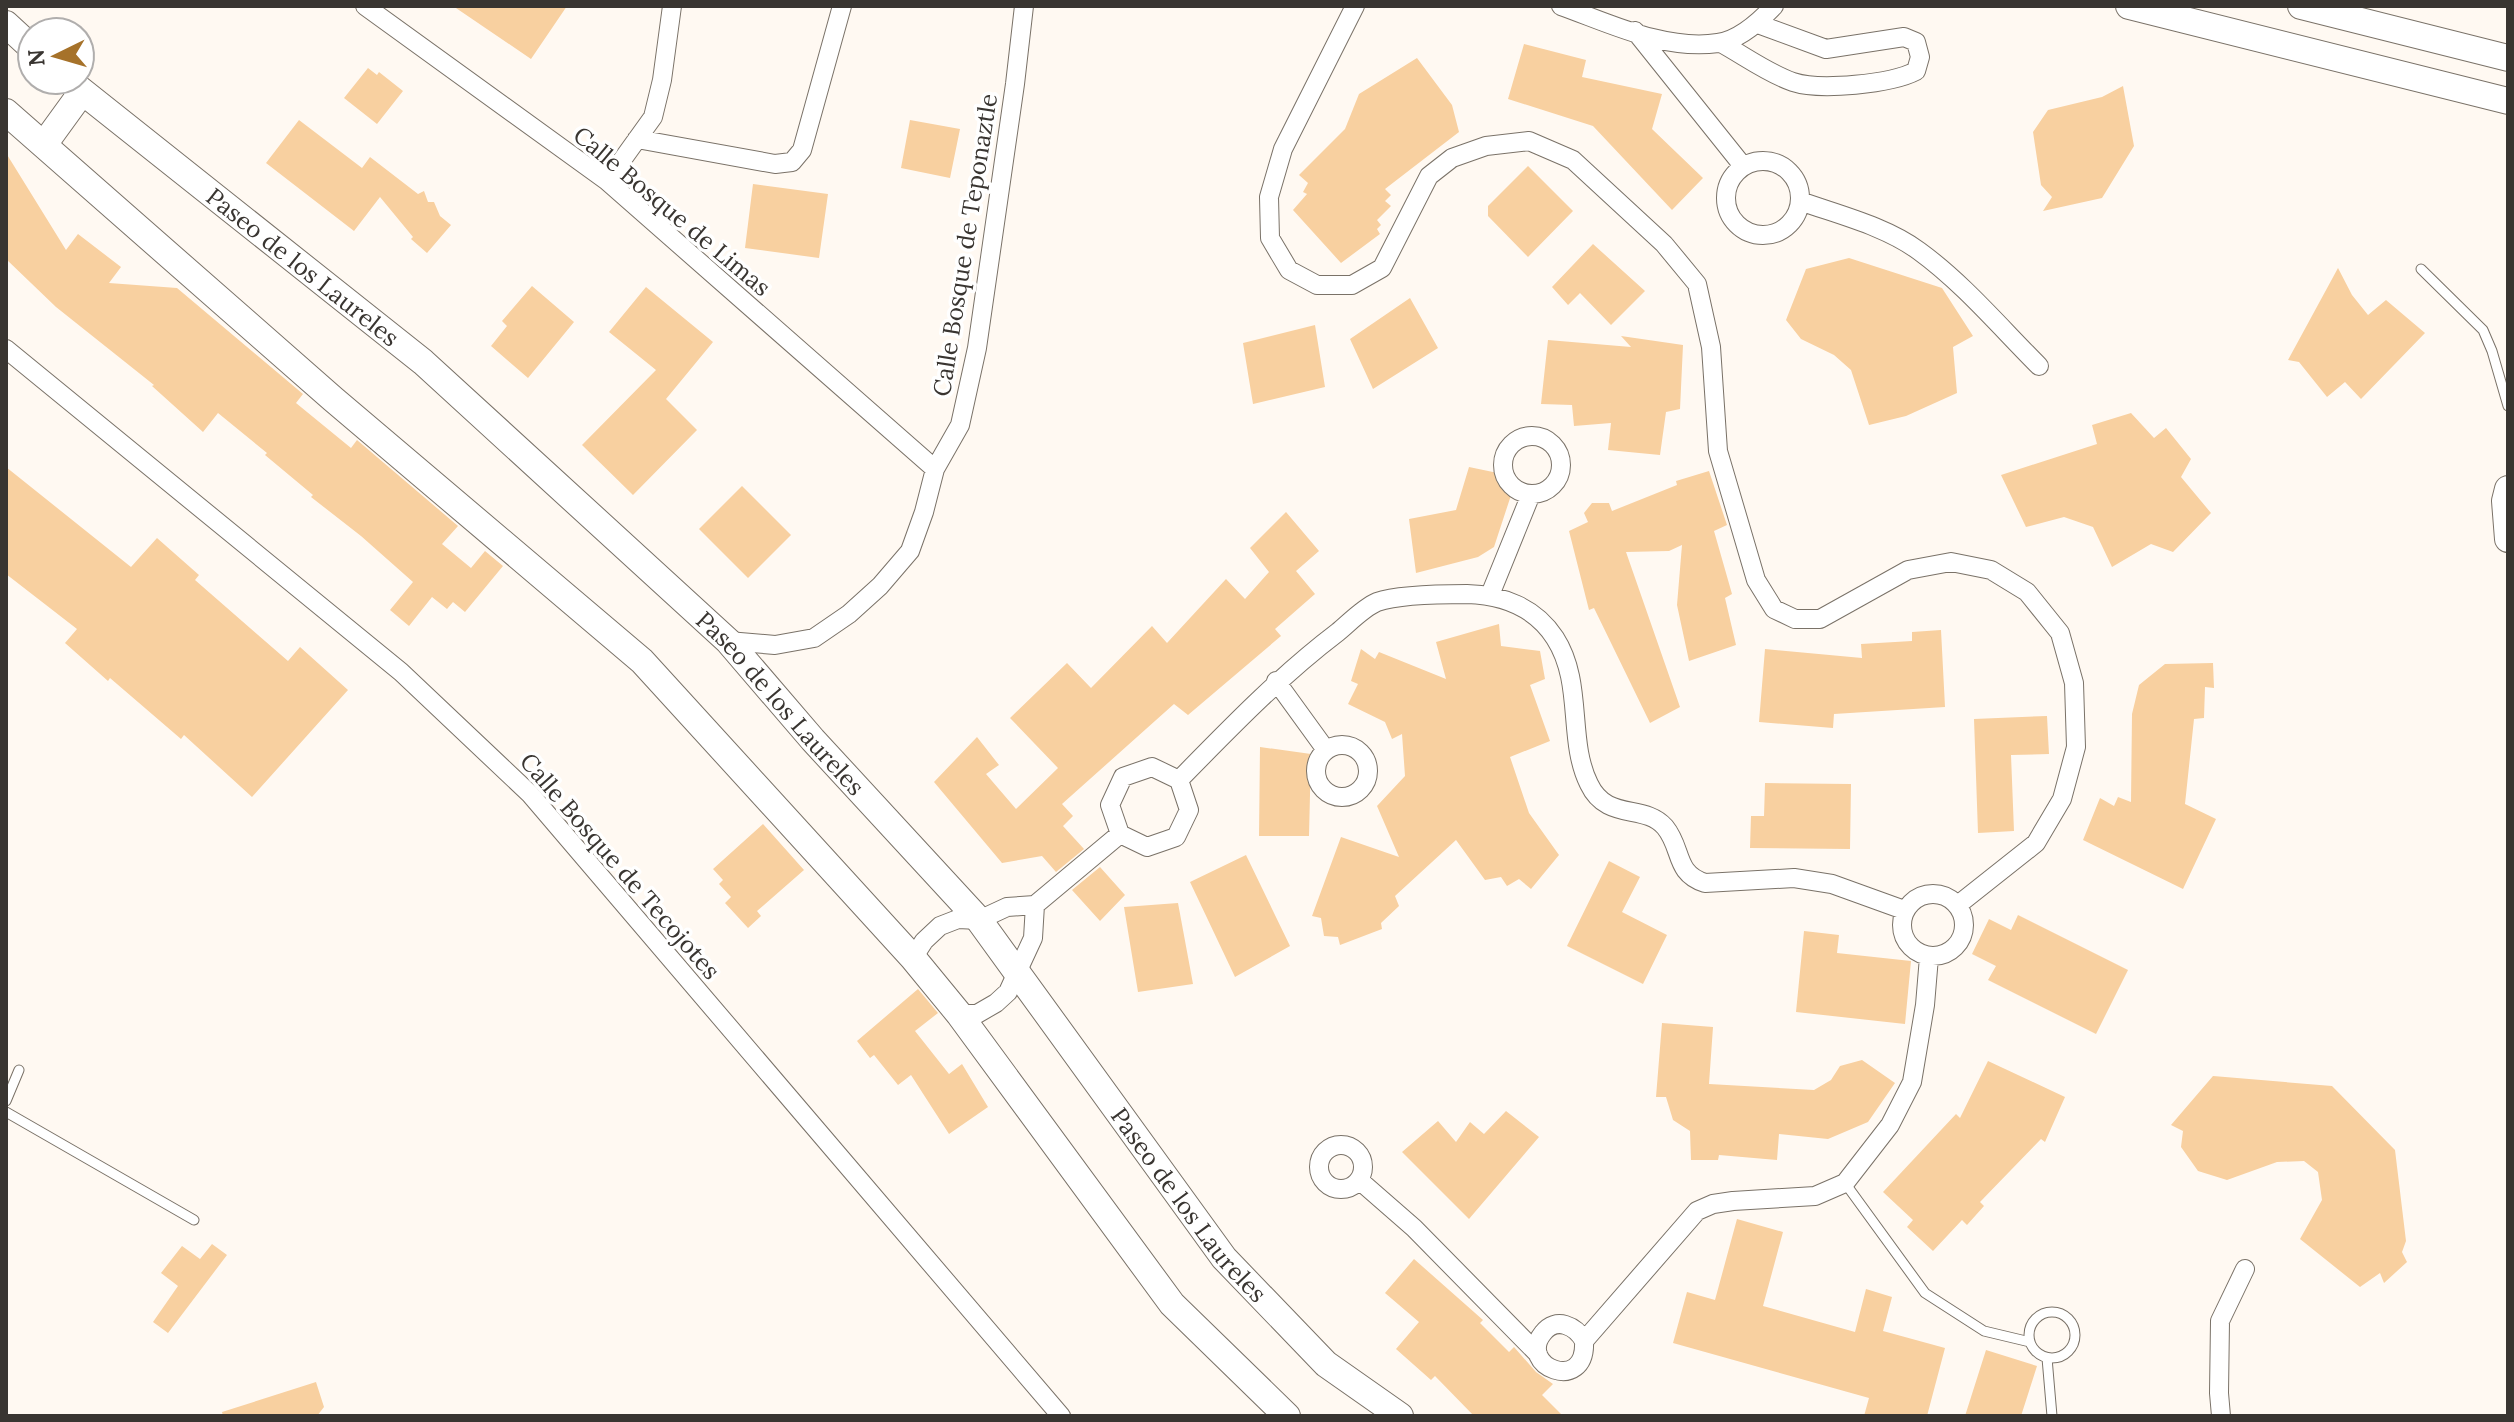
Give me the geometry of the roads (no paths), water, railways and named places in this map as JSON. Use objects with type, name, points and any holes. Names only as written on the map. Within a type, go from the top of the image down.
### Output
[{"type":"main road","points":[[2129,6],[2201,14],[2508,101]]},
{"type":"main road","points":[[2301,6],[2508,58]]},
{"type":"main road","points":[[45,143],[70,96]]},
{"type":"main road","name":"Paseo de los Laureles","points":[[88,96],[423,362],[728,641],[813,740],[979,920],[1019,971],[1224,1258],[1326,1364],[1400,1416]]},
{"type":"main road","points":[[6,112],[45,143],[333,399],[642,661],[913,958],[959,1014],[1172,1304],[1287,1416]]},
{"type":"main road","points":[[2508,489],[2505,501],[2508,539]]},
{"type":"street","name":"Calle Bosque de Limas","points":[[365,6],[607,181],[935,469]]},
{"type":"street","points":[[607,181],[653,117],[662,80],[672,6]]},
{"type":"street","points":[[637,139],[775,164],[792,162],[802,150],[842,6]]},
{"type":"street","name":"Calle Bosque de Teponaztle","points":[[728,641],[775,645],[814,638],[849,614],[880,586],[910,551],[935,469],[960,425],[977,348],[1024,6]]},
{"type":"street","points":[[1355,6],[1283,149],[1269,197],[1270,238],[1289,270],[1317,285],[1352,285],[1382,268],[1429,176],[1452,158],[1486,146],[1529,141],[1573,160],[1664,244],[1697,284],[1711,347],[1718,451],[1756,580],[1774,609],[1795,619],[1820,619],[1908,570],[1951,562],[1991,570],[2027,592],[2060,633],[2074,683],[2076,747],[2062,799],[2036,843],[1959,904]]},
{"type":"street","points":[[1561,6],[1681,44],[1721,43],[1758,24],[1774,6]]},
{"type":"street","points":[[1721,43],[1793,82],[1827,86],[1903,78],[1916,71],[1920,57],[1916,42],[1904,37],[1826,49],[1758,24]]},
{"type":"street","points":[[1635,31],[1743,166]]},
{"type":"street","points":[[1765,161],[1787,170],[1795,179],[1800,201],[1798,213],[1782,230],[1772,235],[1749,233],[1739,227],[1726,207],[1728,184],[1743,166],[1765,161]]},
{"type":"street","points":[[1800,201],[1883,232],[1917,250],[1949,277],[2039,366]]},
{"type":"street","name":"Calle Bosque de Tecojotes","points":[[6,349],[401,672],[530,794],[1061,1416]]},
{"type":"street","points":[[1490,595],[1531,494]]},
{"type":"street","points":[[1179,780],[1276,681],[1376,603],[1434,594],[1490,595],[1527,608],[1555,638],[1571,673],[1581,755],[1589,785],[1604,803],[1620,811],[1643,814],[1664,826],[1682,867],[1692,879],[1705,883],[1794,878],[1832,884],[1904,910]]},
{"type":"street","points":[[1276,681],[1326,750]]},
{"type":"street","points":[[1152,767],[1179,780],[1189,810],[1176,837],[1147,847],[1120,834],[1110,805],[1123,777],[1152,767]]},
{"type":"street","points":[[913,958],[924,941],[940,926],[958,919],[979,920],[1007,907],[1035,905],[1120,834]]},
{"type":"street","points":[[1941,893],[1959,904],[1966,922],[1961,941],[1947,954],[1929,957],[1911,948],[1902,930],[1904,910],[1920,895],[1941,893]]},
{"type":"street","points":[[959,1014],[977,1014],[1008,992],[1033,938],[1035,905]]},
{"type":"street","points":[[1584,1341],[1697,1211],[1713,1204],[1733,1201],[1815,1196],[1845,1183],[1890,1125],[1912,1082],[1925,1005],[1929,957]]},
{"type":"street","points":[[1359,1180],[1414,1228],[1552,1370],[1573,1369],[1585,1352],[1584,1341],[1570,1325],[1550,1326],[1537,1344],[1538,1354]]},
{"type":"street","points":[[2221,1416],[2220,1321],[2245,1269]]},
{"type":"lane","points":[[2421,269],[2483,330],[2508,406]]},
{"type":"lane","points":[[6,1101],[19,1070]]},
{"type":"lane","points":[[6,1112],[194,1220]]},
{"type":"lane","points":[[1845,1183],[1925,1293],[1984,1331],[2030,1342]]},
{"type":"lane","points":[[2056,1312],[2067,1318],[2074,1327],[2075,1340],[2069,1350],[2059,1357],[2047,1358],[2036,1352],[2030,1342],[2029,1330],[2034,1319],[2044,1313],[2056,1312]]},
{"type":"lane","points":[[2047,1358],[2052,1416]]}]
